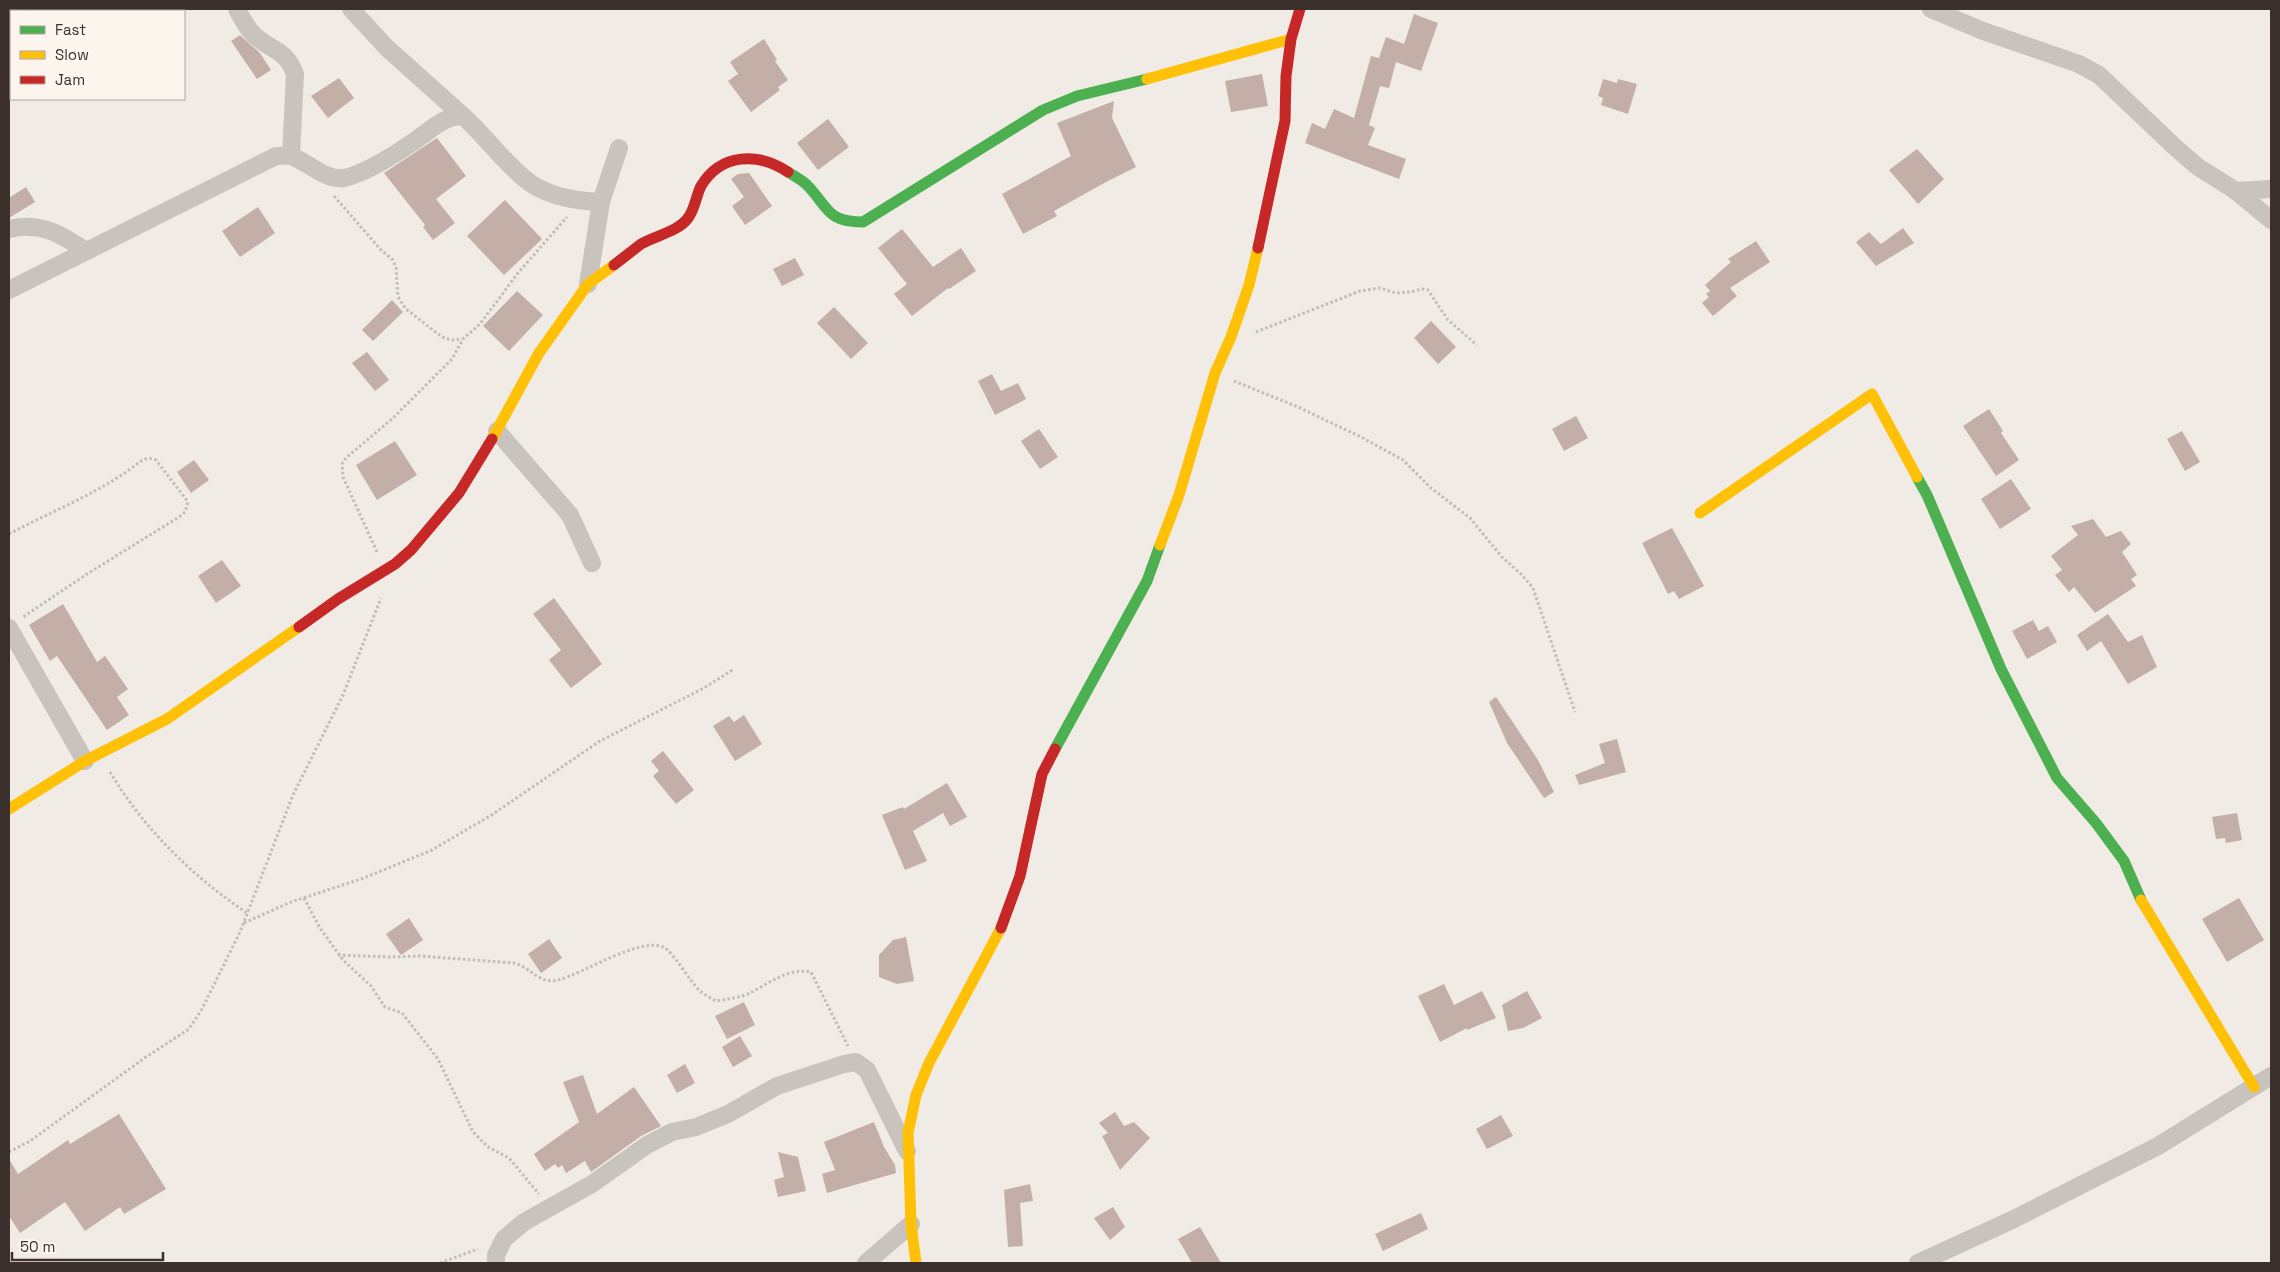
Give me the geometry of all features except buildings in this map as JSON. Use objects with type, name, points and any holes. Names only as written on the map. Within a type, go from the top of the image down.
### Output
[{"type":"street","points":[[237,9],[252,33],[285,56],[292,65],[295,74],[291,156]]},
{"type":"street","points":[[351,9],[387,48],[463,116],[525,180],[546,192],[580,201],[601,202]]},
{"type":"street","points":[[916,1263],[911,1224],[909,1156],[910,1115],[916,1095],[929,1063],[1002,927],[1020,876],[1042,774],[1147,581],[1179,495],[1215,373],[1231,337],[1249,285],[1271,193],[1285,121],[1286,76],[1291,38],[1300,9]]},
{"type":"street","points":[[1931,9],[1983,31],[2079,64],[2099,75],[2177,150],[2198,167],[2236,191],[2271,220]]},
{"type":"street","points":[[9,809],[92,758],[167,719],[338,599],[390,567],[428,532],[459,493],[497,430],[539,353],[588,284],[642,244],[688,219],[700,187],[712,172],[728,160],[758,159],[777,165],[806,184],[831,215],[845,222],[864,222],[1043,110],[1077,96],[1174,72],[1291,38]]},
{"type":"street","points":[[10,287],[86,251],[270,158],[291,156],[323,172],[344,178],[364,170],[412,143],[445,119],[463,116]]},
{"type":"street","points":[[588,284],[601,202],[619,148]]},
{"type":"street","points":[[2236,191],[2271,189]]},
{"type":"street","points":[[9,229],[34,225],[49,229],[66,237],[86,251]]},
{"type":"street","points":[[1700,512],[1872,394],[1927,495],[2001,668],[2057,778],[2096,823],[2124,861],[2144,904],[2254,1087]]},
{"type":"street","points":[[497,430],[570,515],[592,563]]},
{"type":"street","points":[[13,625],[92,758]]},
{"type":"street","points":[[496,1263],[496,1256],[504,1239],[524,1222],[592,1184],[647,1145],[672,1132],[696,1127],[728,1114],[777,1086],[844,1064],[856,1062],[867,1070],[909,1156]]},
{"type":"street","points":[[1918,1263],[2012,1220],[2158,1146],[2271,1076]]},
{"type":"street","points":[[866,1263],[911,1224]]},
{"type":"path","points":[[323,172],[334,196],[381,250],[393,260],[396,268],[398,298],[406,309],[442,337],[452,340],[463,339]]},
{"type":"path","points":[[9,1152],[30,1141],[146,1057],[189,1029],[202,1009],[243,924],[292,795],[343,695],[390,567],[343,477],[342,464],[346,458],[393,418],[452,359],[463,339],[480,324],[507,286],[580,201]]},
{"type":"path","points":[[1231,337],[1260,330],[1360,291],[1380,288],[1403,293],[1422,289],[1428,290],[1448,320],[1458,326],[1477,345]]},
{"type":"path","points":[[1215,373],[1298,407],[1361,437],[1403,460],[1431,488],[1470,518],[1502,557],[1522,574],[1533,588],[1576,712]]},
{"type":"path","points":[[9,534],[109,483],[144,459],[156,460],[188,502],[185,512],[180,517],[87,574],[13,625]]},
{"type":"path","points":[[243,924],[304,898],[364,878],[432,850],[493,814],[567,761],[600,741],[704,688],[734,669]]},
{"type":"path","points":[[92,758],[191,871],[247,913]]},
{"type":"path","points":[[304,898],[320,928],[338,954],[371,986],[385,1007],[402,1013],[409,1020],[438,1058],[472,1132],[488,1147],[509,1158],[550,1207]]},
{"type":"path","points":[[338,954],[444,957],[514,963],[524,965],[537,977],[546,981],[558,980],[602,960],[642,947],[656,945],[666,948],[699,990],[716,1001],[746,994],[777,978],[801,970],[810,972],[856,1062]]},
{"type":"path","points":[[440,1263],[504,1239]]},
{"type":"traffic: fast","points":[[788,172],[807,185],[835,216],[851,221],[863,222],[1043,110],[1077,96],[1147,79]]},
{"type":"traffic: fast","points":[[1917,477],[1927,495],[2001,669],[2057,778],[2096,823],[2124,861],[2141,900]]},
{"type":"traffic: fast","points":[[1055,749],[1147,581],[1160,545]]},
{"type":"traffic: slow","points":[[1147,79],[1291,39]]},
{"type":"traffic: slow","points":[[1160,545],[1179,495],[1215,373],[1231,337],[1249,285],[1258,248]]},
{"type":"traffic: slow","points":[[492,439],[539,353],[588,284],[614,265]]},
{"type":"traffic: slow","points":[[1700,513],[1872,394],[1917,477]]},
{"type":"traffic: slow","points":[[9,809],[85,761],[167,719],[299,627]]},
{"type":"traffic: slow","points":[[2141,900],[2254,1087]]},
{"type":"traffic: slow","points":[[916,1263],[911,1224],[908,1133],[916,1095],[929,1063],[1001,928]]},
{"type":"traffic: jam","points":[[1258,248],[1285,121],[1286,76],[1291,39],[1300,9]]},
{"type":"traffic: jam","points":[[614,265],[641,244],[684,223],[692,211],[701,186],[709,175],[719,167],[741,159],[753,159],[765,161],[788,172]]},
{"type":"traffic: jam","points":[[299,627],[338,599],[395,564],[411,550],[459,493],[492,439]]},
{"type":"traffic: jam","points":[[1001,928],[1020,876],[1042,774],[1055,749]]}]
